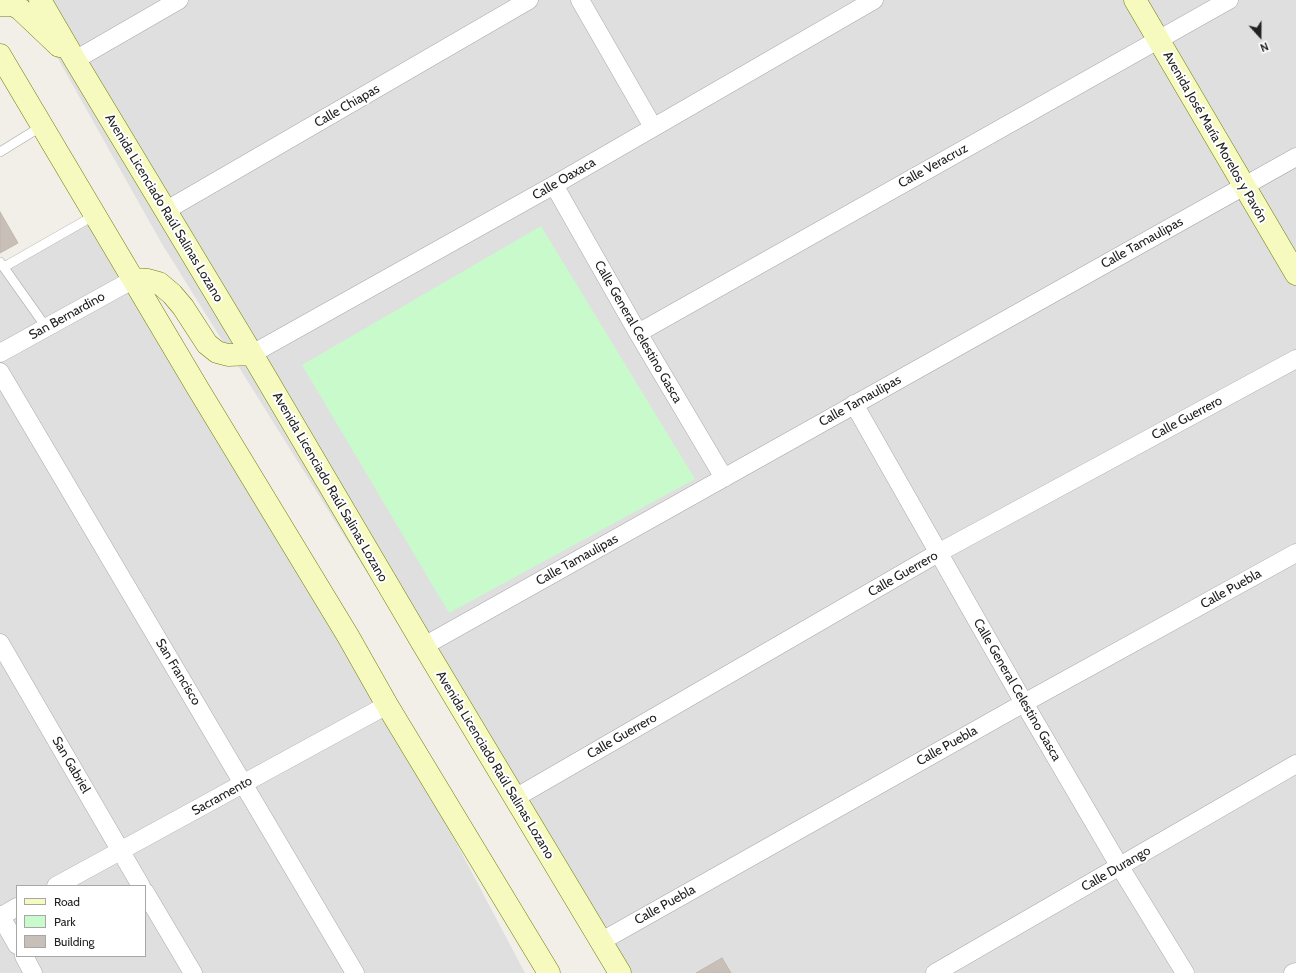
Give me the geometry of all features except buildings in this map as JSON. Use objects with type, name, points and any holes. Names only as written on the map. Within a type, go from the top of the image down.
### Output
[{"type":"main road","name":"Avenida Licenciado Raúl Salinas Lozano","points":[[40,0],[252,354],[600,942],[620,973]]},
{"type":"main road","name":"Avenida José María Morelos y Pavón","points":[[1135,0],[1296,274]]},
{"type":"main road","points":[[0,5],[13,5],[20,9],[75,60]]},
{"type":"main road","points":[[0,55],[197,387],[348,636],[549,973]]},
{"type":"main road","points":[[134,279],[148,280],[159,283],[172,294],[183,306],[207,344],[217,352],[228,355],[252,354]]},
{"type":"street","points":[[75,60],[179,0]]},
{"type":"street","name":"Calle Chiapas","points":[[166,211],[529,0]]},
{"type":"street","points":[[580,0],[653,127]]},
{"type":"street","name":"Calle Oaxaca","points":[[252,354],[554,185],[874,0]]},
{"type":"street","name":"Calle Veracruz","points":[[638,333],[1229,0]]},
{"type":"street","name":"Calle Tamaulipas","points":[[424,646],[1296,157]]},
{"type":"street","name":"Calle General Celestino Gasca","points":[[554,185],[638,333],[724,478]]},
{"type":"street","name":"San Bernardino","points":[[0,353],[134,279]]},
{"type":"street","name":"Calle Guerrero","points":[[515,798],[938,553],[1296,359]]},
{"type":"street","name":"San Francisco","points":[[0,372],[356,973]]},
{"type":"street","name":"Calle General Celestino Gasca","points":[[854,404],[1024,703],[1120,867],[1185,973]]},
{"type":"street","name":"Calle Puebla","points":[[600,942],[1024,703],[1296,553]]},
{"type":"street","name":"San Gabriel","points":[[0,643],[141,885]]},
{"type":"street","name":"Sacramento","points":[[58,885],[388,705]]},
{"type":"street","name":"Calle Durango","points":[[935,973],[1296,764]]},
{"type":"street","points":[[146,894],[193,973]]},
{"type":"street","points":[[16,908],[0,916],[16,943]]},
{"type":"street","points":[[25,957],[33,973]]},
{"type":"lane","points":[[0,152],[42,126]]},
{"type":"lane","points":[[46,327],[2,264],[95,215]]},
{"type":"shaded area","points":[[25,0],[1296,0],[1296,973],[617,973],[162,244]]},
{"type":"shaded area","points":[[90,221],[385,708],[525,973],[0,973],[0,270]]},
{"type":"green space","points":[[541,226],[695,479],[449,613],[302,365]]}]
